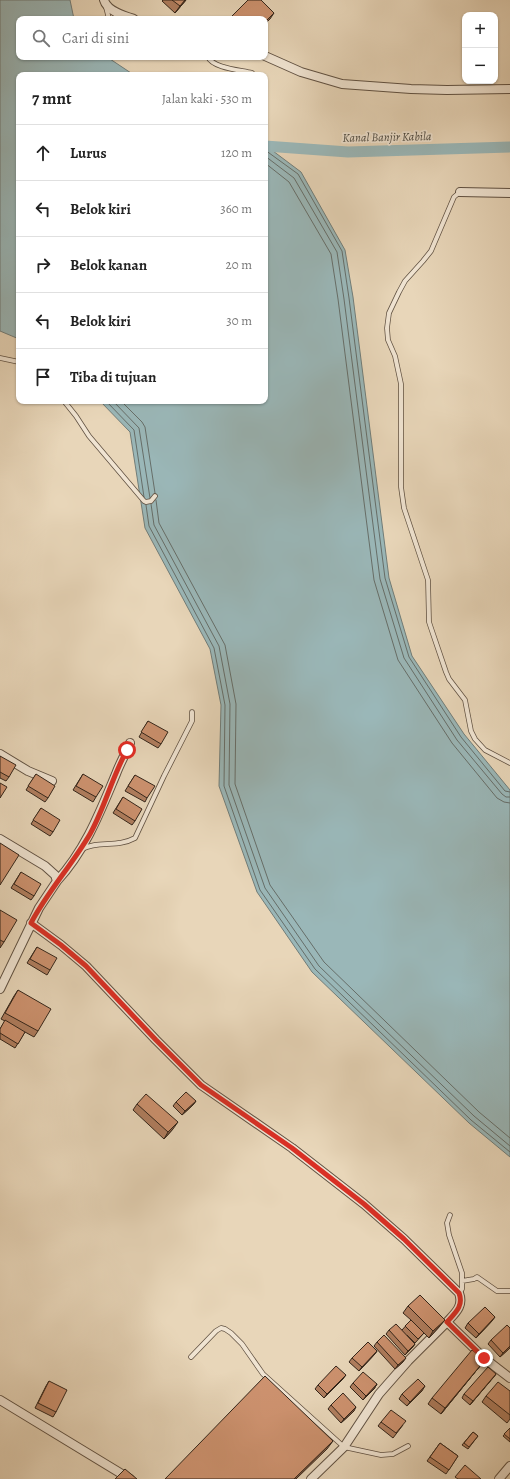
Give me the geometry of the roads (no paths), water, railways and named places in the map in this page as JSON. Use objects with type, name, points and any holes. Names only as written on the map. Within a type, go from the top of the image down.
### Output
[{"type":"street","points":[[104,2],[118,13],[126,16]]},
{"type":"street","points":[[268,57],[301,72],[342,84],[411,89],[510,89]]},
{"type":"street","points":[[460,192],[510,192]]},
{"type":"street","points":[[0,989],[39,908],[80,850],[98,818],[130,743]]},
{"type":"street","points":[[0,754],[28,771],[52,781]]},
{"type":"street","points":[[0,839],[45,866],[56,875],[57,881]]},
{"type":"street","points":[[31,923],[86,966],[201,1085],[292,1148],[358,1200],[404,1239],[459,1293],[462,1301],[461,1305],[447,1322],[408,1360],[379,1394],[344,1447],[311,1479]]},
{"type":"street","points":[[447,1322],[484,1358],[510,1378]]},
{"type":"street","points":[[0,1400],[130,1479]]},
{"type":"street","points":[[499,1479],[510,1466]]},
{"type":"lane","points":[[104,2],[108,16]]},
{"type":"lane","points":[[210,60],[217,65],[248,72]]},
{"type":"lane","points":[[460,192],[454,197],[431,251],[405,281],[394,300],[389,313],[387,328],[388,340],[394,356],[401,384],[401,487],[404,508],[428,580],[429,622],[449,679],[465,700],[471,731],[475,739],[485,750],[510,763]]},
{"type":"lane","points":[[0,358],[16,361]]},
{"type":"lane","points":[[66,404],[89,436],[144,501],[151,501],[155,496]]},
{"type":"lane","points":[[80,850],[86,847],[102,844],[117,844],[136,838],[164,776],[192,721],[192,712]]},
{"type":"lane","points":[[450,1215],[447,1223],[448,1229],[462,1273],[462,1289],[459,1293]]},
{"type":"lane","points":[[462,1281],[477,1277],[498,1291],[510,1291]]},
{"type":"lane","points":[[191,1357],[216,1331],[221,1328],[225,1329],[242,1344],[263,1374],[344,1447],[380,1456],[393,1454],[408,1446]]},
{"type":"water","points":[[0,0],[70,0],[73,16],[16,16],[16,60],[112,60],[130,72],[16,72],[16,338],[0,331]]},
{"type":"water","points":[[268,147],[301,172],[345,250],[353,297],[389,578],[412,656],[464,734],[510,790],[510,1157],[469,1123],[312,972],[257,892],[219,786],[221,705],[210,649],[145,528],[130,432],[103,404],[268,404]]},
{"type":"waterway","name":"Kanal Banjir Kabila","points":[[268,146],[348,152],[510,147]]}]
